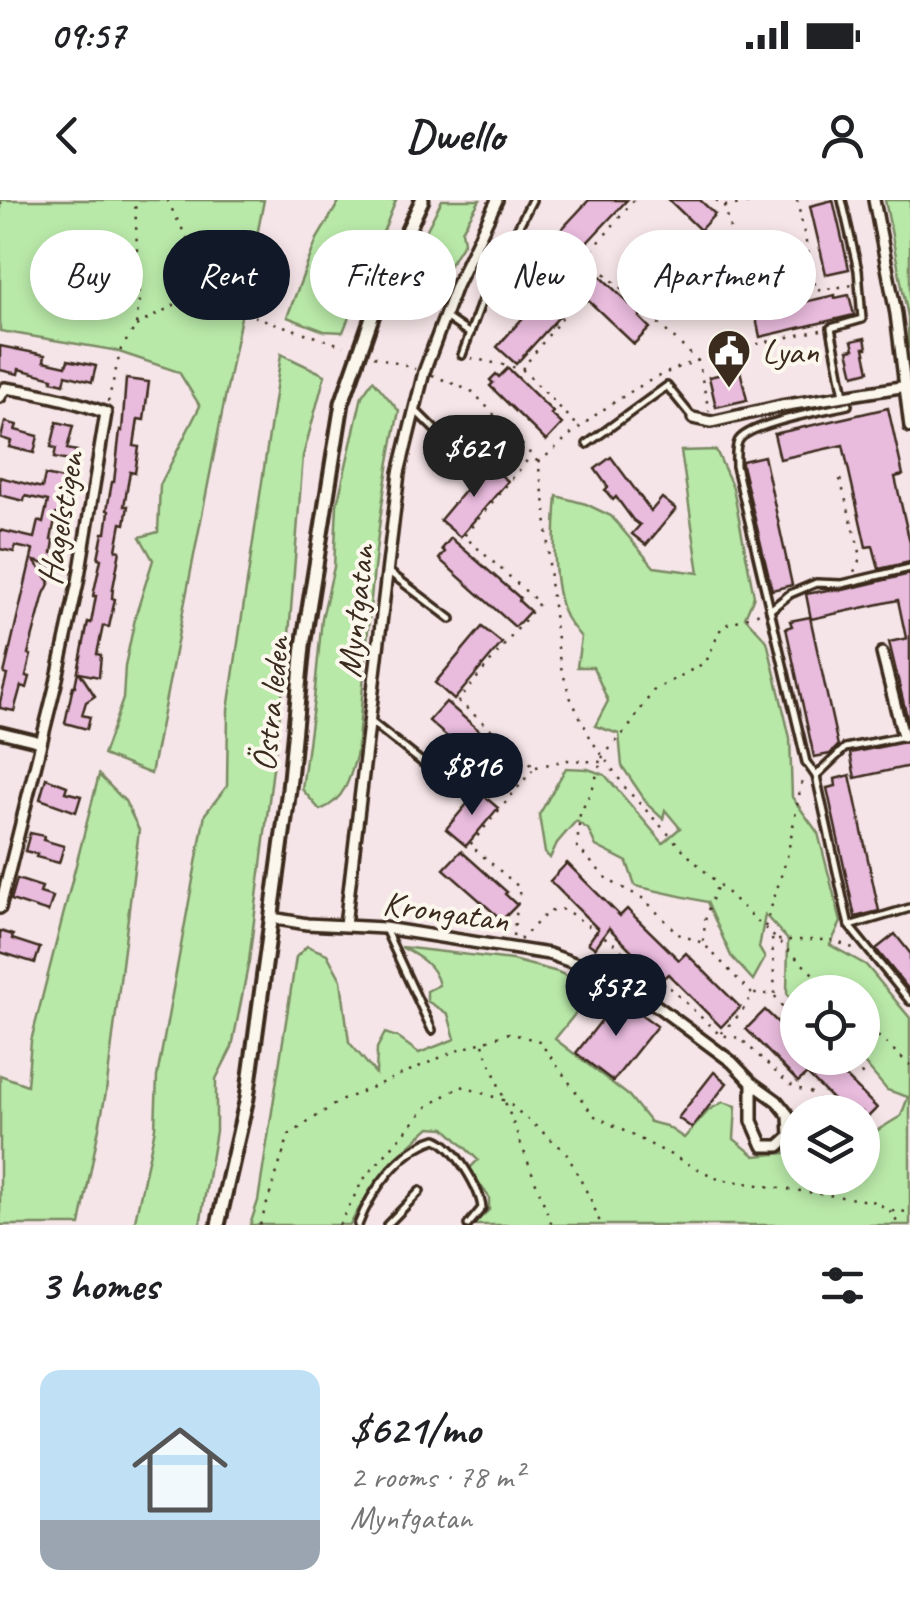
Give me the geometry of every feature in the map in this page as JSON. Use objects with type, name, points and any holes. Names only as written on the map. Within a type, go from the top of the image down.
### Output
[{"type":"street","name":"Östra leden","points":[[218,1225],[247,1098],[289,789],[303,646],[342,403],[386,278],[422,200]]},
{"type":"street","name":"Myntgatan","points":[[456,286],[496,200]]},
{"type":"street","points":[[874,200],[908,386],[910,426]]},
{"type":"street","name":"Myntgatan","points":[[346,926],[399,473],[424,372],[444,320]]},
{"type":"street","points":[[693,418],[711,422],[908,386]]},
{"type":"street","name":"Hagelstigen","points":[[0,396],[5,388],[30,392],[106,413],[78,582],[0,908]]},
{"type":"street","points":[[804,402],[806,415]]},
{"type":"street","points":[[882,653],[906,736]]},
{"type":"street","points":[[0,732],[41,742]]},
{"type":"street","name":"Krongatan","points":[[272,918],[384,928],[550,954],[622,980],[732,1062],[777,1101],[789,1116],[790,1136],[779,1146],[763,1146],[752,1120],[752,1083]]},
{"type":"lane","points":[[462,355],[485,292],[532,200]]},
{"type":"lane","points":[[842,200],[860,284],[862,320],[831,328],[846,400],[745,433],[736,444],[736,466],[806,762],[816,776],[849,926],[910,1001]]},
{"type":"lane","points":[[449,320],[470,334]]},
{"type":"lane","points":[[587,444],[667,386],[693,418]]},
{"type":"lane","points":[[415,410],[466,460]]},
{"type":"lane","points":[[770,610],[790,594],[816,583],[848,582],[910,568]]},
{"type":"lane","points":[[386,570],[451,620]]},
{"type":"lane","points":[[370,721],[443,779]]},
{"type":"lane","points":[[816,776],[845,748],[906,736]]},
{"type":"lane","points":[[849,926],[910,908]]},
{"type":"lane","points":[[384,928],[432,1030]]},
{"type":"lane","points":[[358,1225],[390,1171],[413,1151],[436,1139],[444,1141],[454,1152],[480,1197],[482,1208],[468,1225]]},
{"type":"lane","points":[[387,1225],[420,1190]]},
{"type":"path","points":[[0,204],[8,200]]},
{"type":"path","points":[[135,200],[136,326]]},
{"type":"path","points":[[167,200],[183,230]]},
{"type":"path","points":[[597,245],[634,200]]},
{"type":"path","points":[[716,200],[726,206],[780,200]]},
{"type":"path","points":[[798,200],[804,230]]},
{"type":"path","points":[[726,206],[731,230]]},
{"type":"path","points":[[522,218],[531,230]]},
{"type":"path","points":[[597,266],[698,361],[711,422]]},
{"type":"path","points":[[816,291],[860,284]]},
{"type":"path","points":[[106,413],[120,349],[136,326],[163,311]]},
{"type":"path","points":[[265,320],[344,346]]},
{"type":"path","points":[[522,369],[560,320]]},
{"type":"path","points":[[538,462],[580,427],[634,390],[669,372],[698,361],[831,328]]},
{"type":"path","points":[[462,355],[522,369],[580,427]]},
{"type":"path","points":[[374,356],[473,392],[538,462],[560,664],[571,699],[592,741],[627,790],[814,975]]},
{"type":"path","points":[[532,455],[464,536],[539,603],[458,701],[535,767]]},
{"type":"path","points":[[840,479],[861,556],[848,582]]},
{"type":"path","points":[[770,610],[722,626],[706,662],[653,691],[603,756],[580,814],[577,847],[608,880],[644,900],[678,934],[703,943],[752,994],[775,994]]},
{"type":"path","points":[[512,948],[520,888],[470,845],[535,767],[567,760],[601,762]]},
{"type":"path","points":[[764,928],[787,857],[806,762]]},
{"type":"path","points":[[703,943],[706,915],[718,884]]},
{"type":"path","points":[[512,948],[548,912],[564,909],[616,945],[720,1034],[740,1038],[796,1088],[813,1095]]},
{"type":"path","points":[[832,940],[849,926]]},
{"type":"path","points":[[772,936],[775,994],[780,1004]]},
{"type":"path","points":[[777,940],[832,940],[873,956]]},
{"type":"path","points":[[720,1034],[742,1012],[752,994]]},
{"type":"path","points":[[260,1225],[289,1135],[338,1102],[453,1052],[510,1033],[540,1041],[592,1115],[718,1179],[876,1202],[890,1211],[899,1225]]},
{"type":"path","points":[[880,1038],[910,1065]]},
{"type":"path","points":[[482,1042],[552,1225]]},
{"type":"path","points":[[863,1075],[866,1078]]},
{"type":"path","points":[[339,1225],[363,1180],[428,1106],[461,1086],[503,1100],[566,1152],[601,1225]]},
{"type":"path","points":[[890,1211],[910,1212]]},
{"type":"green space","points":[[0,200],[264,200],[258,230],[163,230],[163,320],[240,320],[151,774],[103,755],[123,699],[125,666],[136,614],[153,560],[140,537],[158,532],[160,485],[200,406],[179,372],[113,350],[0,331]]},
{"type":"green space","points":[[340,200],[396,200],[384,230],[322,230]]},
{"type":"green space","points":[[442,200],[480,200],[462,230],[464,242],[456,255],[456,230],[427,230]]},
{"type":"green space","points":[[885,200],[910,200],[910,349],[908,317]]},
{"type":"green space","points":[[310,257],[310,320],[348,320],[343,332],[324,331],[290,318]]},
{"type":"green space","points":[[281,354],[325,375],[303,456],[288,648],[249,961],[232,1047],[216,1079],[216,1131],[200,1225],[134,1225],[155,1128],[157,1077],[205,814],[227,786],[228,710]]},
{"type":"green space","points":[[373,380],[399,411],[378,538],[357,752],[341,794],[320,810],[302,789],[322,618],[334,567],[337,505],[362,396]]},
{"type":"green space","points":[[716,450],[733,488],[754,596],[745,617],[767,641],[790,738],[792,797],[818,833],[841,922],[830,945],[866,965],[874,975],[787,975],[788,940],[765,915],[759,948],[765,958],[753,980],[731,956],[707,902],[635,886],[627,862],[596,846],[588,829],[576,821],[550,858],[545,853],[539,815],[566,768],[605,775],[663,843],[680,828],[665,810],[663,819],[649,806],[622,766],[619,734],[595,726],[608,701],[593,667],[577,667],[581,637],[561,604],[555,525],[557,496],[586,504],[611,516],[654,567],[699,573],[681,451]]},
{"type":"green space","points":[[99,775],[125,801],[139,830],[106,1092],[80,1225],[0,1225],[0,1075],[27,1085],[31,1041]]},
{"type":"green space","points":[[307,946],[327,954],[341,980],[349,1042],[376,1074],[377,1048],[385,1033],[419,1053],[455,1039],[448,1014],[427,1001],[427,991],[439,985],[433,971],[401,947],[512,960],[558,972],[595,989],[555,1039],[629,1096],[650,1122],[666,1126],[684,1138],[709,1110],[723,1102],[736,1106],[734,1139],[755,1156],[780,1154],[780,1195],[880,1195],[880,1129],[901,1116],[908,1097],[887,1090],[874,1075],[880,1075],[880,982],[910,1018],[910,1225],[473,1225],[489,1210],[489,1197],[469,1169],[478,1160],[445,1128],[430,1127],[385,1172],[350,1225],[250,1225],[258,1201],[296,957]]},
{"type":"building","points":[[589,200],[627,200],[597,232],[561,230]]},
{"type":"building","points":[[669,200],[700,200],[715,214],[700,230]]},
{"type":"building","points":[[833,200],[849,269],[826,274],[810,206]]},
{"type":"building","points":[[597,273],[617,292],[617,320],[642,320],[650,328],[634,344],[597,309]]},
{"type":"building","points":[[849,295],[854,315],[760,337],[756,320],[816,320],[816,299]]},
{"type":"building","points":[[521,320],[556,320],[516,364],[497,347]]},
{"type":"building","points":[[865,338],[869,371],[854,375],[848,350],[854,349],[852,341]]},
{"type":"building","points":[[0,346],[45,355],[44,361],[66,366],[68,360],[96,366],[92,382],[66,375],[64,384],[19,369],[18,374],[0,370]]},
{"type":"building","points":[[508,368],[562,424],[546,441],[490,386],[496,374],[499,377]]},
{"type":"building","points":[[740,370],[747,400],[716,407],[709,377]]},
{"type":"building","points":[[126,379],[149,382],[144,420],[138,419],[134,446],[139,447],[135,473],[130,472],[125,524],[121,523],[116,550],[120,551],[113,588],[115,599],[109,627],[103,626],[97,654],[101,655],[99,677],[80,673],[95,696],[86,702],[82,715],[90,717],[87,729],[65,723],[96,596],[101,559],[98,558],[106,533],[122,431]]},
{"type":"building","points":[[888,408],[903,475],[895,477],[910,543],[910,562],[879,569],[873,546],[866,547],[843,445],[780,459],[774,434]]},
{"type":"building","points":[[5,422],[17,425],[15,430],[38,436],[34,453],[9,447],[11,441],[1,438]]},
{"type":"building","points":[[57,422],[73,426],[67,449],[77,451],[74,462],[54,458],[56,448],[51,447]]},
{"type":"building","points":[[764,456],[792,585],[772,590],[742,465],[742,461]]},
{"type":"building","points":[[611,457],[651,511],[662,498],[676,509],[646,545],[632,534],[640,525],[616,497],[613,500],[595,469]]},
{"type":"building","points":[[487,464],[508,481],[460,537],[440,520]]},
{"type":"building","points":[[45,475],[63,479],[58,501],[67,503],[65,515],[56,514],[51,540],[52,553],[56,553],[53,566],[34,561],[50,582],[28,654],[31,655],[27,688],[21,686],[14,711],[0,708],[0,702],[33,550],[15,546],[14,552],[0,549],[0,530],[34,538],[38,521],[43,523],[48,501],[0,495],[0,477],[42,488]]},
{"type":"building","points":[[451,538],[530,611],[515,627],[439,559]]},
{"type":"building","points":[[910,574],[908,721],[889,642],[908,638],[898,600],[811,619],[806,594],[843,590]]},
{"type":"building","points":[[810,617],[838,746],[830,754],[814,757],[786,628],[792,626],[790,621]]},
{"type":"building","points":[[482,627],[502,643],[454,700],[435,683]]},
{"type":"building","points":[[446,702],[521,770],[505,788],[429,721]]},
{"type":"building","points":[[910,741],[910,766],[855,778],[850,753]]},
{"type":"building","points":[[850,775],[879,911],[855,917],[827,788],[836,786],[835,779]]},
{"type":"building","points":[[46,778],[67,786],[65,792],[81,796],[76,812],[40,799]]},
{"type":"building","points":[[478,791],[498,808],[466,846],[446,829]]},
{"type":"building","points":[[30,833],[64,846],[59,863],[25,851]]},
{"type":"building","points":[[461,851],[517,905],[502,920],[444,869]]},
{"type":"building","points":[[567,863],[620,916],[627,909],[679,960],[686,953],[740,1007],[721,1027],[668,974],[661,980],[609,928],[595,948],[588,943],[598,929],[550,881]]},
{"type":"building","points":[[17,879],[42,887],[40,893],[53,897],[48,912],[11,900]]},
{"type":"building","points":[[0,931],[40,948],[35,963],[0,952]]},
{"type":"building","points":[[895,934],[910,953],[910,991],[876,949]]},
{"type":"building","points":[[619,998],[657,1026],[613,1081],[576,1053]]},
{"type":"building","points":[[765,1010],[780,1025],[780,1064],[746,1029]]},
{"type":"building","points":[[714,1072],[727,1083],[692,1128],[678,1118]]},
{"type":"building","points":[[808,1075],[844,1075],[864,1095],[828,1095]]},
{"type":"place","name":"Lyan","points":[[729,389]]}]
